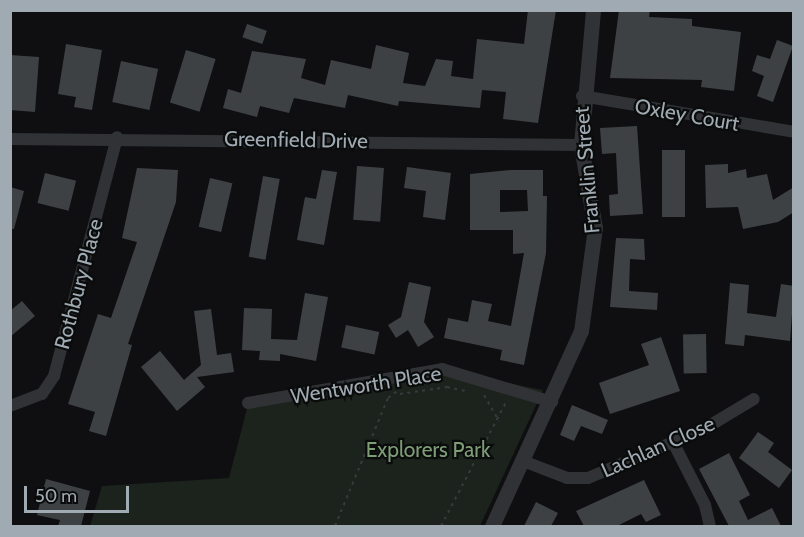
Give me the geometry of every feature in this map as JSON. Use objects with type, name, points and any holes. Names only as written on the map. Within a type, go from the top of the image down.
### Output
[{"type":"street","name":"Franklin Street","points":[[492,526],[570,365],[588,293],[595,228],[581,145],[582,96],[593,10]]},
{"type":"street","name":"Oxley Court","points":[[582,96],[794,132]]},
{"type":"street","name":"Greenfield Drive","points":[[10,139],[117,137],[581,145]]},
{"type":"street","name":"Rothbury Place","points":[[10,406],[42,394],[54,376],[117,137]]},
{"type":"street","name":"Wentworth Place","points":[[249,403],[442,369],[552,402]]},
{"type":"street","name":"Lachlan Close","points":[[523,461],[567,478],[588,478],[673,442],[754,399]]},
{"type":"street","points":[[673,442],[710,526]]},
{"type":"path","points":[[399,376],[400,394]]},
{"type":"path","points":[[335,526],[388,398],[447,387],[483,395],[499,421]]},
{"type":"path","points":[[441,526],[499,421],[511,390]]},
{"type":"green space","name":"Explorers Park","points":[[442,370],[543,390],[480,526],[90,526],[102,486],[229,478],[248,405]]},
{"type":"building","points":[[528,10],[556,10],[538,123],[503,119],[506,92],[482,90],[480,108],[399,101],[398,106],[348,95],[345,108],[294,98],[289,113],[260,106],[257,117],[223,108],[228,89],[241,93],[252,51],[306,59],[301,78],[325,85],[331,60],[371,69],[376,45],[409,53],[403,83],[425,86],[436,59],[453,61],[451,76],[473,79],[477,39],[524,44]]},
{"type":"building","points":[[619,10],[650,10],[649,17],[692,19],[692,26],[741,32],[734,91],[701,87],[702,80],[610,78]]},
{"type":"building","points":[[247,24],[267,31],[262,44],[242,37]]},
{"type":"building","points":[[777,40],[793,46],[773,102],[757,96],[764,76],[752,71],[757,55],[770,59]]},
{"type":"building","points":[[66,44],[102,50],[92,110],[74,107],[76,97],[58,94]]},
{"type":"building","points":[[186,50],[216,59],[200,112],[170,103]]},
{"type":"building","points":[[10,55],[39,57],[35,112],[10,110]]},
{"type":"building","points":[[121,61],[158,69],[149,110],[112,102]]},
{"type":"building","points":[[637,126],[643,214],[610,216],[609,195],[618,194],[616,153],[602,154],[600,128]]},
{"type":"building","points":[[662,150],[685,150],[685,217],[662,217]]},
{"type":"building","points":[[728,164],[728,173],[746,169],[747,178],[767,174],[773,200],[794,187],[794,212],[778,222],[743,229],[738,207],[706,208],[705,165]]},
{"type":"building","points":[[357,166],[384,168],[380,222],[353,220]]},
{"type":"building","points":[[407,167],[451,173],[445,220],[423,217],[426,191],[404,188]]},
{"type":"building","points":[[137,168],[178,170],[176,202],[128,344],[132,345],[106,436],[89,431],[95,412],[68,404],[98,314],[111,318],[137,242],[122,238]]},
{"type":"building","points":[[322,170],[337,172],[324,245],[297,240],[305,197],[316,199]]},
{"type":"building","points":[[543,170],[543,196],[547,196],[546,253],[524,365],[500,360],[502,350],[444,338],[448,318],[468,322],[472,300],[492,304],[488,321],[511,326],[524,253],[513,254],[513,230],[470,230],[470,174]],"holes":[[[500,190],[527,190],[528,211],[500,212]]]},
{"type":"building","points":[[45,173],[76,181],[69,211],[38,203]]},
{"type":"building","points":[[263,176],[280,179],[266,260],[249,257]]},
{"type":"building","points":[[210,178],[232,183],[221,232],[199,227]]},
{"type":"building","points":[[10,187],[24,191],[14,229],[10,229]]},
{"type":"building","points":[[616,238],[644,239],[645,260],[630,259],[629,291],[658,293],[657,310],[610,307]]},
{"type":"building","points":[[409,282],[431,287],[424,322],[434,337],[418,347],[408,330],[396,338],[388,325],[401,317]]},
{"type":"building","points":[[730,283],[749,285],[747,313],[776,317],[781,284],[794,286],[790,341],[745,335],[744,346],[725,344]]},
{"type":"building","points":[[305,293],[328,297],[316,361],[280,354],[280,361],[259,360],[260,351],[242,350],[244,308],[272,309],[271,339],[297,340]]},
{"type":"building","points":[[22,301],[35,316],[10,337],[10,311]]},
{"type":"building","points":[[211,309],[217,355],[231,353],[234,372],[197,377],[205,387],[177,411],[141,367],[160,351],[184,380],[201,365],[194,311]]},
{"type":"building","points":[[346,325],[379,332],[374,355],[341,347]]},
{"type":"building","points":[[683,334],[706,334],[707,373],[684,373]]},
{"type":"building","points":[[661,337],[680,391],[610,414],[599,383],[649,365],[641,344]]},
{"type":"building","points":[[572,405],[608,420],[602,434],[581,426],[574,441],[560,435]]},
{"type":"building","points":[[758,432],[774,443],[768,452],[792,470],[779,488],[739,458]]},
{"type":"building","points":[[729,453],[750,495],[739,501],[748,520],[772,508],[781,526],[729,526],[699,469]]},
{"type":"building","points":[[46,479],[90,491],[81,526],[58,526],[60,520],[37,515]]},
{"type":"building","points":[[644,480],[661,515],[646,522],[641,514],[617,526],[584,526],[576,511]]},
{"type":"building","points":[[536,502],[558,513],[551,526],[524,526]]}]
